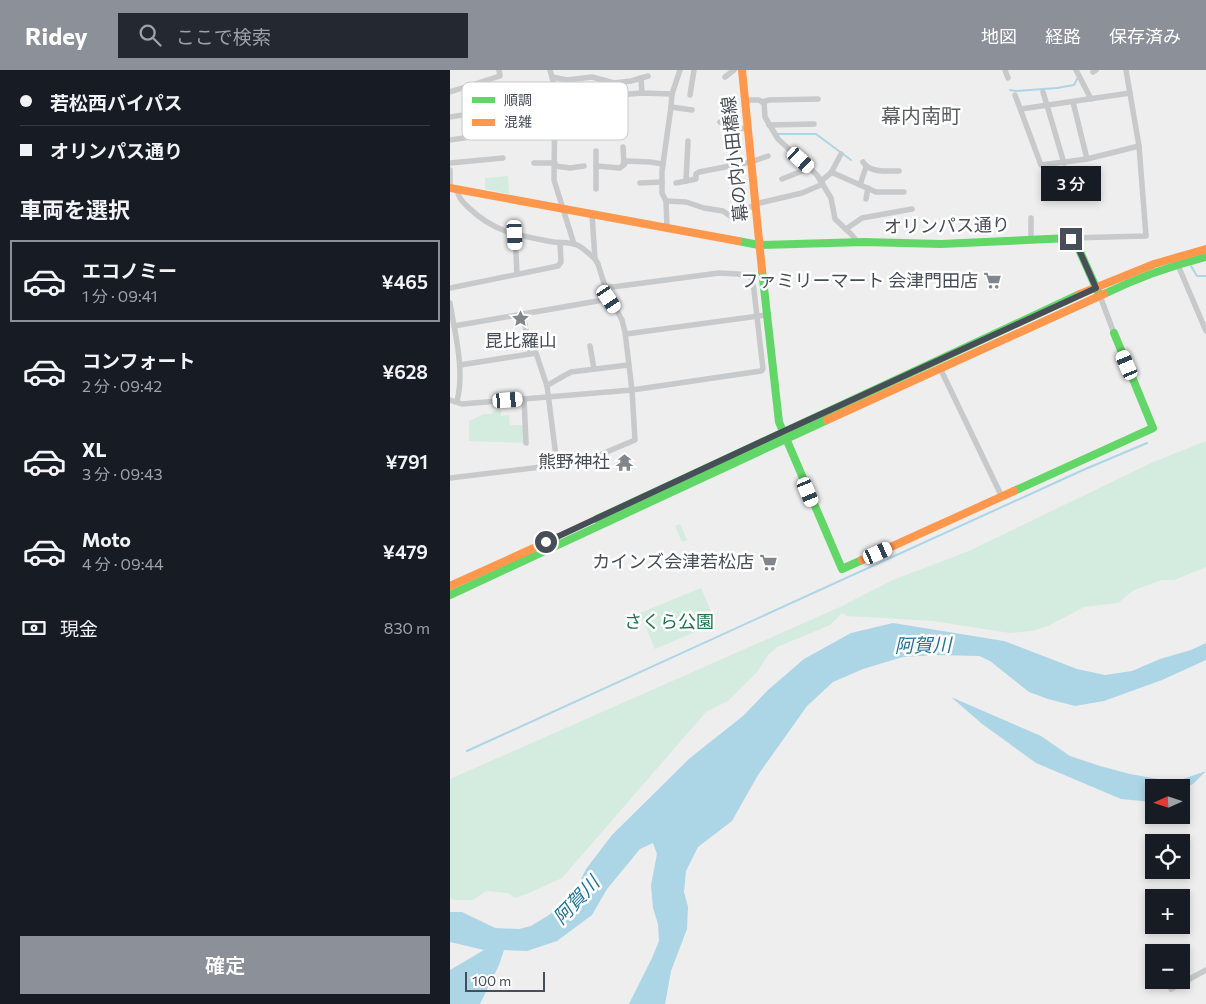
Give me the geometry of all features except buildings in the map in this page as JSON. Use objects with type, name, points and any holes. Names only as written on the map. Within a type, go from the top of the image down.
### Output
[{"type":"main road","name":"幕の内小田橋線","points":[[739,70],[745,100],[778,422],[842,569],[1002,497]]},
{"type":"main road","name":"オリンパス通り","points":[[452,187],[759,245],[857,242],[941,244],[1069,238]]},
{"type":"main road","points":[[1069,238],[1077,245],[1100,296]]},
{"type":"main road","points":[[450,586],[663,489],[940,368],[1176,260],[1206,249]]},
{"type":"main road","points":[[450,595],[1134,271],[1176,260],[1206,257]]},
{"type":"main road","points":[[1002,497],[1153,428],[1114,333]]},
{"type":"street","points":[[481,82],[500,76],[500,70]]},
{"type":"street","points":[[550,70],[552,82]]},
{"type":"street","points":[[667,228],[666,201],[662,193],[663,164],[672,94],[680,70]]},
{"type":"street","points":[[690,95],[694,70]]},
{"type":"street","points":[[725,77],[739,70]]},
{"type":"street","points":[[1005,70],[1008,78]]},
{"type":"street","points":[[1076,70],[1091,99]]},
{"type":"street","points":[[1069,238],[1146,236],[1139,146],[1126,70]]},
{"type":"street","points":[[619,82],[648,76]]},
{"type":"street","points":[[552,77],[567,80],[592,77],[610,82]]},
{"type":"street","points":[[641,78],[642,93]]},
{"type":"street","points":[[450,92],[462,88]]},
{"type":"street","points":[[1043,92],[1064,163]]},
{"type":"street","points":[[1021,109],[1130,93]]},
{"type":"street","points":[[628,94],[672,94]]},
{"type":"street","points":[[1015,95],[1041,165],[1087,159],[1139,146]]},
{"type":"street","points":[[745,100],[758,100],[762,102],[769,100],[818,99]]},
{"type":"street","points":[[762,102],[765,118],[778,139],[810,168],[822,183],[831,198],[835,219],[857,242]]},
{"type":"street","points":[[1073,102],[1087,159]]},
{"type":"street","points":[[671,107],[692,110]]},
{"type":"street","points":[[720,122],[733,128],[748,128]]},
{"type":"street","points":[[769,125],[814,124]]},
{"type":"street","points":[[731,139],[733,128]]},
{"type":"street","points":[[555,140],[555,187],[564,208],[574,244]]},
{"type":"street","points":[[686,181],[688,140]]},
{"type":"street","points":[[623,147],[624,164]]},
{"type":"street","points":[[596,151],[596,189]]},
{"type":"street","points":[[666,201],[686,202],[723,211],[732,218],[755,204],[802,193],[822,183],[841,154]]},
{"type":"street","points":[[676,183],[696,179],[696,174],[699,172],[751,162],[768,156]]},
{"type":"street","points":[[450,164],[503,158]]},
{"type":"street","points":[[596,166],[620,168],[628,161],[663,164]]},
{"type":"street","points":[[534,163],[555,164],[570,168],[584,166]]},
{"type":"street","points":[[860,185],[864,165],[877,170],[899,171]]},
{"type":"street","points":[[782,179],[810,168]]},
{"type":"street","points":[[450,170],[452,187],[461,200],[486,222],[515,235],[574,244],[585,249],[595,259],[609,299],[622,320],[626,334],[635,440],[583,462],[450,478]]},
{"type":"street","points":[[831,172],[876,192],[904,192]]},
{"type":"street","points":[[640,183],[662,182]]},
{"type":"street","points":[[866,199],[868,188]]},
{"type":"street","points":[[846,229],[862,218],[912,209]]},
{"type":"street","points":[[592,214],[595,259]]},
{"type":"street","points":[[1031,218],[1031,239]]},
{"type":"street","points":[[515,235],[517,274]]},
{"type":"street","points":[[450,288],[558,266],[560,262],[560,243]]},
{"type":"street","points":[[1176,260],[1206,331]]},
{"type":"street","points":[[450,400],[462,404],[632,390],[761,371],[752,278],[750,276],[704,274],[605,288]]},
{"type":"street","points":[[1100,296],[1114,333]]},
{"type":"street","points":[[454,326],[609,299]]},
{"type":"street","points":[[450,303],[460,365],[457,401]]},
{"type":"street","points":[[523,314],[530,353]]},
{"type":"street","points":[[626,334],[766,315]]},
{"type":"street","points":[[590,346],[594,369]]},
{"type":"street","points":[[460,365],[536,353],[548,386],[556,464]]},
{"type":"street","points":[[548,386],[549,383],[560,380],[566,374],[628,365]]},
{"type":"street","points":[[940,368],[1002,497]]},
{"type":"street","points":[[524,399],[526,444]]},
{"type":"street","points":[[1190,979],[1206,970]]},
{"type":"green space","points":[[508,176],[509,194],[485,189],[485,178]]},
{"type":"green space","points":[[501,410],[501,416],[509,415],[510,425],[524,425],[525,443],[469,441],[469,421],[484,414],[492,414],[493,411]]},
{"type":"green space","points":[[1206,441],[1206,567],[1174,580],[1162,580],[1134,590],[1118,603],[1084,607],[1048,626],[1032,631],[1010,633],[933,621],[848,616],[842,613],[830,625],[777,647],[768,655],[757,672],[728,701],[706,712],[562,878],[515,898],[508,893],[486,891],[473,900],[454,900],[450,898],[450,779],[840,607],[893,580],[969,551],[1151,463]]},
{"type":"green space","points":[[680,524],[687,540],[682,542],[675,526]]},
{"type":"green space","name":"さくら公園","points":[[701,588],[716,623],[655,649],[640,613]]},
{"type":"water","name":"阿賀川","points":[[893,623],[1004,641],[1077,669],[1105,675],[1132,671],[1206,643],[1206,660],[1162,680],[1104,701],[1075,706],[1029,692],[990,661],[979,656],[936,655],[903,657],[863,669],[833,682],[807,706],[758,775],[732,821],[698,847],[686,871],[684,892],[688,907],[687,929],[671,971],[665,1004],[629,1004],[659,941],[651,885],[657,854],[653,843],[640,849],[607,889],[592,915],[557,941],[527,951],[504,950],[499,965],[480,1004],[450,1004],[450,970],[484,950],[450,942],[450,912],[462,912],[495,928],[519,929],[531,926],[549,915],[576,889],[586,869],[612,835],[690,758],[743,716],[768,690],[804,659],[851,633]]},
{"type":"water","points":[[951,697],[1041,736],[1070,756],[1130,774],[1158,779],[1145,779],[1145,801],[1121,799],[1036,763],[981,723]]},
{"type":"water","points":[[1206,771],[1190,785],[1190,779],[1183,779]]},
{"type":"waterway","points":[[1010,90],[1057,88],[1074,85],[1077,79]]},
{"type":"waterway","points":[[777,134],[816,134],[851,160]]},
{"type":"waterway","points":[[1191,266],[1197,276],[1206,276]]},
{"type":"waterway","points":[[467,751],[1083,470],[1147,443]]},
{"type":"traffic: fast","points":[[738,241],[759,245],[864,242],[941,244],[1069,238],[1077,245],[1098,292]]},
{"type":"traffic: fast","points":[[1104,294],[1154,273],[1206,257]]},
{"type":"traffic: fast","points":[[762,270],[779,422],[842,569],[862,560]]},
{"type":"traffic: fast","points":[[597,519],[1080,294]]},
{"type":"traffic: fast","points":[[1014,491],[1153,428],[1114,333]]},
{"type":"traffic: fast","points":[[450,595],[827,420]]},
{"type":"traffic: slow","points":[[742,70],[762,270]]},
{"type":"traffic: slow","points":[[450,188],[738,241]]},
{"type":"traffic: slow","points":[[1080,294],[1154,264],[1206,249]]},
{"type":"traffic: slow","points":[[827,420],[1104,294]]},
{"type":"traffic: slow","points":[[862,560],[1014,491]]},
{"type":"traffic: slow","points":[[450,586],[556,538]]},
{"type":"place","name":"ファミリーマート 会津門田店","points":[[992,281]]},
{"type":"place","name":"昆比羅山","points":[[521,318]]},
{"type":"place","name":"熊野神社","points":[[624,462]]},
{"type":"place","name":"カインズ会津若松店","points":[[768,562]]},
{"type":"district","name":"幕内南町","points":[[921,116]]},
{"type":"route","points":[[546,542],[1096,288],[1077,245],[1071,239]]}]
